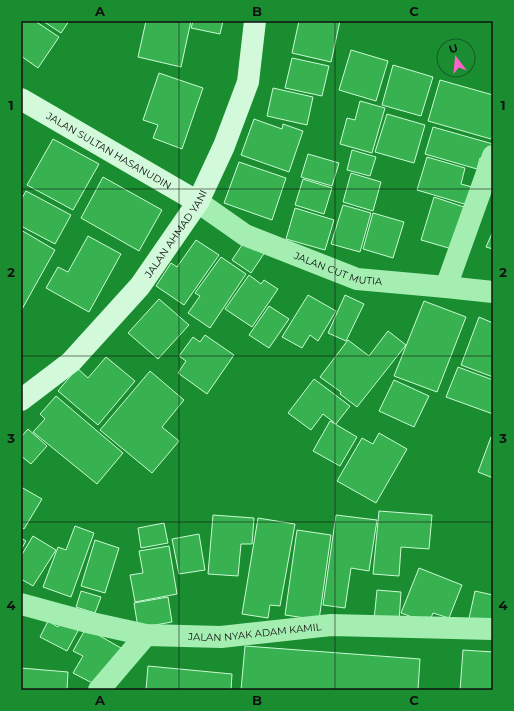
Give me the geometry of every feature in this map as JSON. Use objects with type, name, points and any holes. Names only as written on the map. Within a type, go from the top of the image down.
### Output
[{"type":"street","name":"JALAN AHMAD YANI","points":[[21,400],[71,362],[140,286],[198,202],[224,146],[248,82],[255,21]]},
{"type":"street","name":"JALAN SULTAN HASANUDIN","points":[[21,99],[198,202]]},
{"type":"street","points":[[446,286],[493,156]]},
{"type":"street","name":"JALAN CUT MUTIA","points":[[198,202],[245,235],[357,280],[446,286],[493,292]]},
{"type":"street","name":"JALAN NYAK ADAM KAMIL","points":[[21,604],[87,622],[146,635],[221,638],[331,625],[493,629]]},
{"type":"street","points":[[100,690],[146,635]]},
{"type":"building","points":[[21,21],[35,21],[59,37],[38,68],[21,56]]},
{"type":"building","points":[[43,21],[69,21],[61,33]]},
{"type":"building","points":[[146,21],[191,21],[181,67],[138,57]]},
{"type":"building","points":[[193,21],[223,21],[220,34],[191,28]]},
{"type":"building","points":[[299,21],[340,21],[331,62],[292,53]]},
{"type":"building","points":[[351,50],[388,61],[376,101],[339,90]]},
{"type":"building","points":[[292,58],[329,66],[322,96],[285,88]]},
{"type":"building","points":[[393,65],[433,77],[421,116],[382,105]]},
{"type":"building","points":[[159,73],[203,88],[182,149],[153,138],[158,125],[143,120]]},
{"type":"building","points":[[440,80],[493,95],[493,133],[491,139],[428,121]]},
{"type":"building","points":[[273,88],[313,97],[307,125],[267,116]]},
{"type":"building","points":[[360,101],[385,108],[372,153],[340,144],[347,118],[355,120]]},
{"type":"building","points":[[387,114],[425,125],[414,163],[375,152]]},
{"type":"building","points":[[254,119],[282,129],[283,124],[303,131],[289,172],[241,155]]},
{"type":"building","points":[[433,127],[493,144],[490,161],[480,158],[477,169],[425,154]]},
{"type":"building","points":[[53,139],[99,164],[73,210],[27,185]]},
{"type":"building","points":[[352,150],[376,157],[370,176],[347,170]]},
{"type":"building","points":[[308,154],[339,163],[332,186],[301,177]]},
{"type":"building","points":[[427,157],[465,168],[461,184],[476,188],[471,206],[417,190]]},
{"type":"building","points":[[239,162],[286,178],[272,220],[224,203]]},
{"type":"building","points":[[351,173],[381,182],[373,211],[343,202]]},
{"type":"building","points":[[103,177],[162,210],[139,251],[81,218]]},
{"type":"building","points":[[303,179],[332,188],[324,214],[295,205]]},
{"type":"building","points":[[26,191],[71,215],[55,244],[21,226],[21,200]]},
{"type":"building","points":[[434,197],[464,207],[452,249],[421,240]]},
{"type":"building","points":[[343,205],[371,213],[360,252],[331,244]]},
{"type":"building","points":[[295,208],[334,220],[325,250],[286,239]]},
{"type":"building","points":[[373,213],[404,222],[393,258],[363,249]]},
{"type":"building","points":[[21,230],[55,250],[21,311]]},
{"type":"building","points":[[493,231],[493,249],[486,247]]},
{"type":"building","points":[[88,236],[121,254],[89,312],[46,288],[58,267],[68,272]]},
{"type":"building","points":[[246,239],[265,252],[251,273],[232,260]]},
{"type":"building","points":[[196,240],[219,255],[184,305],[156,286],[171,263],[177,267]]},
{"type":"building","points":[[221,257],[246,274],[210,328],[188,313],[200,296],[195,293]]},
{"type":"building","points":[[249,275],[261,284],[264,280],[278,289],[252,327],[225,309]]},
{"type":"building","points":[[308,295],[336,311],[318,341],[310,335],[302,348],[282,337]]},
{"type":"building","points":[[345,295],[364,304],[346,341],[328,333]]},
{"type":"building","points":[[159,299],[189,325],[158,359],[128,333]]},
{"type":"building","points":[[424,301],[466,317],[437,392],[394,376]]},
{"type":"building","points":[[269,306],[289,319],[269,348],[249,335]]},
{"type":"building","points":[[479,317],[493,323],[493,377],[461,365]]},
{"type":"building","points":[[388,331],[406,345],[357,407],[340,394],[341,392],[320,377],[348,340],[369,356]]},
{"type":"building","points":[[205,335],[234,355],[207,394],[178,373],[186,361],[179,356],[193,337],[200,342]]},
{"type":"building","points":[[106,357],[135,381],[98,425],[58,391],[77,368],[88,378]]},
{"type":"building","points":[[458,367],[493,380],[493,414],[446,397]]},
{"type":"building","points":[[150,371],[184,400],[162,427],[179,441],[152,473],[100,430]]},
{"type":"building","points":[[314,379],[350,406],[336,424],[323,414],[311,430],[288,413]]},
{"type":"building","points":[[394,380],[429,396],[414,427],[379,411]]},
{"type":"building","points":[[56,396],[123,453],[97,484],[33,432],[45,419],[40,414]]},
{"type":"building","points":[[330,421],[357,437],[340,466],[313,451]]},
{"type":"building","points":[[28,429],[47,446],[31,464],[21,456],[21,437]]},
{"type":"building","points":[[379,433],[407,449],[376,503],[337,481],[362,438],[373,444]]},
{"type":"building","points":[[491,437],[493,438],[493,478],[478,472]]},
{"type":"building","points":[[21,487],[42,499],[24,529],[21,527]]},
{"type":"building","points":[[379,511],[432,515],[429,549],[401,547],[399,576],[373,574]]},
{"type":"building","points":[[213,515],[254,518],[252,544],[241,544],[238,576],[208,574]]},
{"type":"building","points":[[336,515],[377,520],[369,571],[351,568],[345,608],[323,605]]},
{"type":"building","points":[[258,518],[295,524],[280,606],[270,605],[268,618],[242,614]]},
{"type":"building","points":[[164,523],[168,543],[141,548],[138,528]]},
{"type":"building","points":[[75,526],[94,533],[71,597],[43,587],[58,547],[66,550]]},
{"type":"building","points":[[297,530],[331,535],[319,620],[285,615]]},
{"type":"building","points":[[199,534],[205,570],[179,574],[172,539]]},
{"type":"building","points":[[33,536],[56,550],[33,586],[21,579],[21,556]]},
{"type":"building","points":[[21,538],[26,541],[21,550]]},
{"type":"building","points":[[95,540],[119,548],[105,593],[81,586]]},
{"type":"building","points":[[169,546],[177,594],[135,602],[130,575],[143,573],[139,551]]},
{"type":"building","points":[[419,568],[462,585],[449,618],[433,613],[429,623],[401,613]]},
{"type":"building","points":[[377,590],[401,592],[399,622],[374,620]]},
{"type":"building","points":[[81,591],[101,597],[95,613],[76,607]]},
{"type":"building","points":[[475,591],[493,595],[493,627],[468,623]]},
{"type":"building","points":[[168,597],[172,622],[138,628],[134,603]]},
{"type":"building","points":[[62,619],[79,629],[67,651],[40,637],[48,621],[58,627]]},
{"type":"building","points":[[86,628],[121,648],[100,687],[73,673],[83,656],[73,651]]},
{"type":"building","points":[[245,646],[420,659],[418,690],[241,690]]},
{"type":"building","points":[[463,650],[493,652],[493,690],[460,690]]},
{"type":"building","points":[[148,666],[232,674],[231,690],[146,690]]},
{"type":"building","points":[[21,668],[68,672],[67,690],[21,690]]}]
